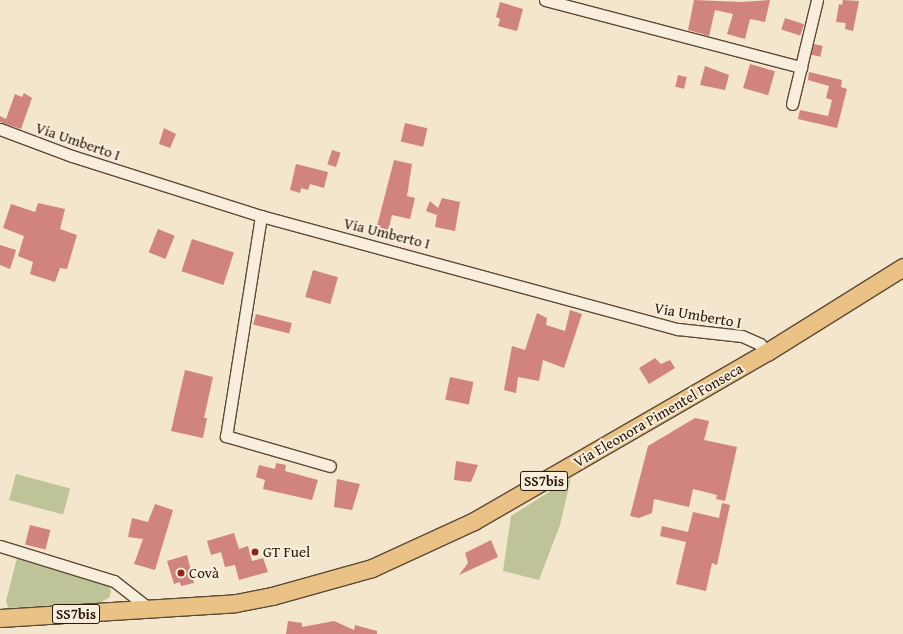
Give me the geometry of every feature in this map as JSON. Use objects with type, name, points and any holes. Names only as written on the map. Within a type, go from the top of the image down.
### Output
[{"type":"main road","name":"Via Eleonora Pimentel Fonseca","points":[[151,610],[236,603],[272,596],[372,568],[474,521],[768,352],[903,267]]},
{"type":"main road","name":"SS7bis","points":[[0,618],[151,610]]},
{"type":"street","points":[[545,0],[802,67]]},
{"type":"street","points":[[792,104],[802,67],[816,0]]},
{"type":"street","name":"Via Umberto I","points":[[0,129],[72,156],[261,216],[670,328],[742,336],[760,344],[768,352]]},
{"type":"street","points":[[261,216],[226,436],[330,466]]},
{"type":"street","points":[[0,546],[114,581],[151,610]]},
{"type":"green space","points":[[16,474],[70,488],[63,515],[9,500]]},
{"type":"green space","points":[[571,478],[560,525],[539,580],[503,571],[511,516]]},
{"type":"green space","points":[[17,558],[108,584],[111,591],[109,598],[98,603],[8,608],[6,601]]},
{"type":"building","points":[[694,0],[741,2],[770,0],[765,22],[750,19],[745,39],[727,34],[733,14],[715,10],[709,36],[688,30]]},
{"type":"building","points":[[843,0],[859,1],[853,31],[845,29],[846,23],[836,22],[839,4],[842,5]]},
{"type":"building","points":[[500,2],[523,9],[517,31],[498,26],[500,19],[496,17]]},
{"type":"building","points":[[785,18],[804,24],[800,36],[781,29]]},
{"type":"building","points":[[814,44],[823,46],[820,57],[812,55]]},
{"type":"building","points":[[750,64],[775,71],[768,95],[743,88]]},
{"type":"building","points":[[705,66],[729,75],[725,90],[700,85]]},
{"type":"building","points":[[809,72],[842,80],[841,87],[847,89],[837,128],[798,119],[800,110],[828,116],[832,100],[826,98],[829,86],[808,80]]},
{"type":"building","points":[[678,75],[687,77],[684,89],[675,87]]},
{"type":"building","points":[[24,93],[32,98],[21,129],[0,122],[0,116],[6,119],[15,94],[22,97]]},
{"type":"building","points":[[405,123],[427,128],[423,147],[401,142]]},
{"type":"building","points":[[164,128],[176,134],[170,148],[159,144]]},
{"type":"building","points":[[332,150],[341,153],[336,167],[327,164]]},
{"type":"building","points":[[394,160],[412,164],[407,196],[415,198],[410,219],[392,215],[388,232],[376,230]]},
{"type":"building","points":[[296,164],[328,172],[324,188],[310,184],[308,190],[301,188],[300,193],[290,190]]},
{"type":"building","points":[[442,198],[460,202],[455,231],[435,227],[437,215],[426,211],[430,201],[438,208]]},
{"type":"building","points":[[38,203],[65,209],[60,229],[77,235],[67,269],[60,268],[55,282],[30,274],[33,262],[18,256],[24,236],[3,228],[11,204],[35,212]]},
{"type":"building","points":[[158,229],[175,236],[165,259],[149,252]]},
{"type":"building","points":[[192,239],[234,253],[223,285],[181,271]]},
{"type":"building","points":[[0,245],[16,250],[10,269],[0,265]]},
{"type":"building","points":[[313,270],[338,277],[330,304],[305,297]]},
{"type":"building","points":[[570,310],[582,314],[564,368],[543,360],[539,381],[518,377],[516,393],[504,390],[512,346],[525,350],[537,313],[547,318],[546,325],[565,331]]},
{"type":"building","points":[[256,314],[292,323],[289,334],[253,325]]},
{"type":"building","points":[[655,358],[661,364],[670,360],[675,368],[649,384],[639,368]]},
{"type":"building","points":[[185,370],[213,377],[204,418],[207,418],[203,438],[171,431]]},
{"type":"building","points":[[450,377],[473,382],[469,404],[445,399]]},
{"type":"building","points":[[695,418],[709,421],[704,440],[737,447],[725,501],[716,499],[717,495],[693,489],[689,507],[654,499],[652,513],[639,518],[630,516],[648,446]]},
{"type":"building","points":[[456,461],[478,465],[471,482],[454,480]]},
{"type":"building","points":[[276,463],[286,465],[285,471],[318,480],[312,500],[263,489],[265,480],[256,477],[259,465],[275,469]]},
{"type":"building","points":[[337,479],[360,484],[352,510],[334,507]]},
{"type":"building","points":[[722,503],[730,505],[717,565],[712,563],[706,591],[676,584],[686,542],[660,536],[662,526],[688,532],[693,512],[719,518]]},
{"type":"building","points":[[155,504],[173,510],[155,570],[134,564],[143,539],[128,537],[132,518],[148,522]]},
{"type":"building","points":[[30,525],[50,530],[46,549],[25,544]]},
{"type":"building","points":[[234,533],[239,549],[248,546],[252,561],[263,558],[268,572],[239,580],[235,565],[225,567],[221,552],[211,555],[207,541]]},
{"type":"building","points":[[491,540],[498,557],[459,575],[468,563],[465,553]]},
{"type":"building","name":"Covà","points":[[187,555],[194,583],[181,586],[180,582],[174,584],[167,561]]},
{"type":"building","points":[[288,621],[302,623],[302,627],[334,621],[354,630],[355,625],[377,631],[377,634],[286,634]]},
{"type":"place","name":"GT Fuel","points":[[255,552]]},
{"type":"place","name":"Covà","points":[[181,573]]}]
